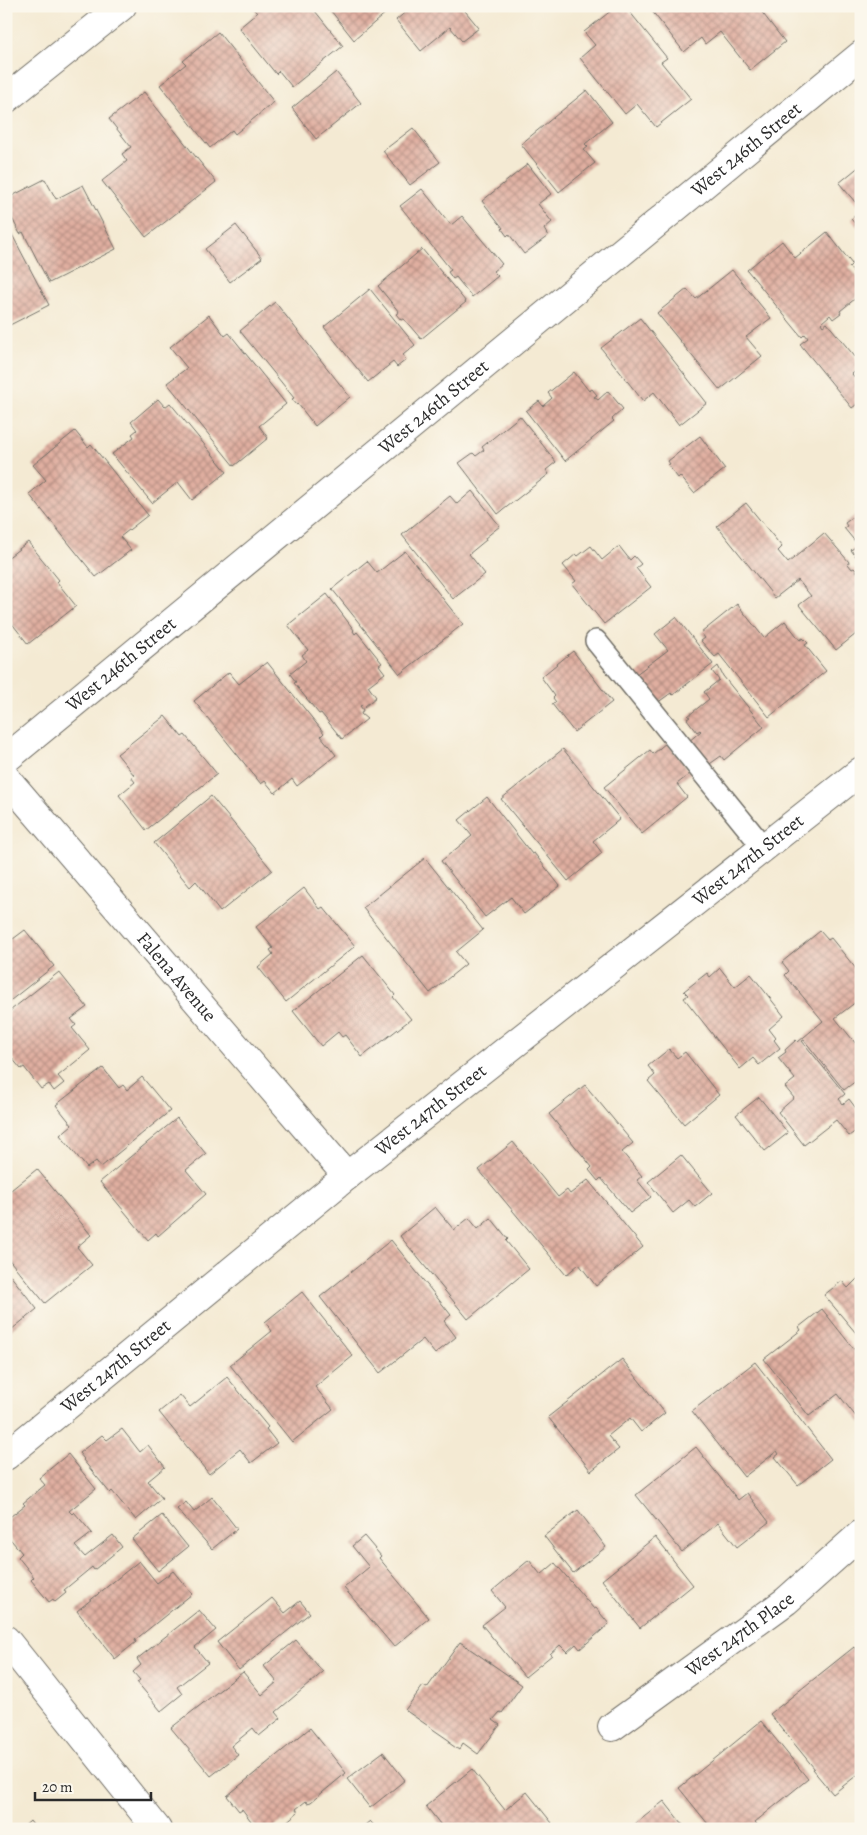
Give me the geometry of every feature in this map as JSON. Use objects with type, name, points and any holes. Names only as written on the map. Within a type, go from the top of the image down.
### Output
[{"type":"street","points":[[6,99],[122,6]]},
{"type":"street","name":"West 246th Street","points":[[6,759],[861,55]]},
{"type":"street","name":"West 247th Street","points":[[6,1456],[347,1176],[861,771]]},
{"type":"street","name":"Falena Avenue","points":[[6,778],[347,1176]]},
{"type":"street","name":"West 247th Place","points":[[612,1727],[786,1602],[861,1534]]},
{"type":"street","points":[[8,1647],[157,1829]]},
{"type":"lane","points":[[596,641],[763,848]]},
{"type":"building","points":[[251,6],[311,6],[343,46],[292,87],[279,71],[276,74],[239,28],[257,13]]},
{"type":"building","points":[[327,6],[385,6],[388,11],[354,40]]},
{"type":"building","points":[[413,6],[461,6],[479,28],[462,41],[450,27],[421,51],[396,20]]},
{"type":"building","points":[[617,6],[625,6],[667,58],[661,62],[691,99],[656,127],[637,104],[625,114],[580,58],[595,45],[584,32]]},
{"type":"building","points":[[648,6],[757,6],[785,42],[750,70],[720,32],[705,44],[701,38],[684,52]]},
{"type":"building","points":[[775,6],[789,6],[780,13]]},
{"type":"building","points":[[218,32],[274,102],[235,134],[232,130],[210,148],[160,85],[186,64],[183,61]]},
{"type":"building","points":[[336,72],[361,103],[316,139],[292,108]]},
{"type":"building","points":[[587,90],[612,122],[585,144],[588,147],[584,150],[595,163],[559,192],[521,144]]},
{"type":"building","points":[[144,92],[216,182],[146,237],[102,181],[127,161],[122,154],[131,147],[109,119]]},
{"type":"building","points":[[413,128],[440,162],[410,185],[383,151]]},
{"type":"building","points":[[528,164],[551,194],[538,204],[552,222],[544,229],[548,236],[524,254],[509,234],[507,236],[482,201]]},
{"type":"building","points":[[861,165],[861,209],[839,183]]},
{"type":"building","points":[[45,179],[56,199],[83,185],[116,249],[49,283],[23,232],[20,234],[6,206],[6,199]]},
{"type":"building","points":[[422,189],[451,225],[462,216],[502,264],[493,271],[498,276],[472,297],[456,277],[453,279],[448,272],[451,270],[400,206]]},
{"type":"building","points":[[861,211],[861,231],[851,219]]},
{"type":"building","points":[[6,223],[49,305],[6,327]]},
{"type":"building","points":[[236,225],[262,258],[230,282],[205,249]]},
{"type":"building","points":[[827,232],[852,264],[849,267],[861,281],[861,294],[833,319],[830,315],[821,323],[823,326],[827,323],[861,364],[861,367],[852,374],[861,385],[861,401],[852,408],[800,344],[808,338],[805,334],[802,337],[747,270],[782,241],[795,258]]},
{"type":"building","points":[[422,249],[466,302],[421,339],[404,319],[401,320],[396,314],[399,312],[378,286]]},
{"type":"building","points":[[732,270],[771,318],[746,337],[762,356],[720,390],[657,313],[687,289],[696,299]]},
{"type":"building","points":[[370,289],[415,345],[403,355],[406,360],[397,367],[393,362],[368,382],[324,327]]},
{"type":"building","points":[[275,302],[350,397],[315,426],[240,331]]},
{"type":"building","points":[[209,315],[225,336],[229,333],[286,404],[259,426],[268,438],[234,466],[167,383],[187,368],[170,347]]},
{"type":"building","points":[[640,318],[707,403],[679,425],[654,392],[643,401],[601,348]]},
{"type":"building","points":[[574,372],[589,391],[592,389],[597,395],[594,397],[598,400],[608,391],[623,409],[612,419],[614,421],[565,461],[526,411],[539,401],[543,406],[552,398],[548,393]]},
{"type":"building","points":[[158,399],[165,407],[170,403],[227,472],[192,500],[178,482],[152,503],[112,454],[134,437],[132,434],[137,430],[131,422]]},
{"type":"building","points":[[520,416],[556,462],[546,470],[549,474],[498,514],[459,463],[473,453],[476,456],[484,450],[482,447]]},
{"type":"building","points":[[75,431],[88,447],[91,444],[148,515],[120,537],[131,550],[96,577],[29,494],[46,480],[33,465]]},
{"type":"building","points":[[700,436],[725,469],[694,493],[680,476],[678,478],[668,465],[670,464],[668,461]]},
{"type":"building","points":[[472,491],[500,526],[469,554],[485,574],[453,599],[402,535],[450,496],[457,504]]},
{"type":"building","points":[[746,503],[782,547],[778,551],[788,563],[824,533],[849,562],[848,564],[852,569],[854,568],[861,576],[859,578],[861,580],[861,630],[836,650],[799,605],[811,596],[798,580],[775,598],[717,526]]},
{"type":"building","points":[[857,514],[861,515],[861,563],[851,550],[858,545],[844,528],[847,526],[845,523]]},
{"type":"building","points":[[28,542],[59,580],[57,582],[76,606],[28,644],[10,621],[6,624],[6,559]]},
{"type":"building","points":[[591,546],[602,560],[619,546],[630,560],[634,556],[641,564],[636,568],[651,587],[604,624],[572,584],[576,581],[563,565],[576,554],[578,556]]},
{"type":"building","points":[[405,551],[463,624],[400,674],[332,589],[367,561],[377,573]]},
{"type":"building","points":[[327,594],[355,634],[357,632],[382,663],[379,665],[385,673],[368,686],[376,697],[364,707],[360,706],[363,710],[361,714],[367,719],[342,739],[294,683],[296,682],[290,674],[306,661],[302,655],[308,650],[288,625]]},
{"type":"building","points":[[737,604],[764,638],[785,621],[800,640],[803,638],[808,643],[805,645],[826,671],[769,717],[719,654],[715,657],[701,641],[705,638],[701,633]]},
{"type":"building","points":[[676,617],[713,664],[673,695],[671,693],[657,703],[635,675],[668,650],[655,634]]},
{"type":"building","points":[[573,651],[612,702],[574,732],[552,704],[556,702],[553,698],[555,696],[541,677]]},
{"type":"building","points":[[267,662],[324,733],[321,736],[336,755],[297,786],[292,779],[275,793],[265,781],[261,784],[194,701],[229,672],[239,684]]},
{"type":"building","points":[[718,666],[723,676],[764,727],[724,760],[721,756],[707,766],[688,742],[701,731],[697,732],[687,719],[690,717],[688,716],[709,699],[704,692],[719,680],[712,671]]},
{"type":"building","points":[[165,716],[182,737],[185,735],[217,774],[146,830],[119,795],[135,782],[131,777],[134,775],[117,754]]},
{"type":"building","points":[[667,742],[691,773],[677,784],[687,797],[642,834],[604,787],[650,750],[653,754]]},
{"type":"building","points":[[563,749],[620,819],[593,841],[602,853],[568,881],[501,799]]},
{"type":"building","points":[[211,796],[272,870],[220,912],[196,881],[190,887],[154,843]]},
{"type":"building","points":[[487,797],[560,886],[524,914],[511,897],[485,917],[441,861],[472,836],[459,820]]},
{"type":"building","points":[[425,858],[483,930],[456,952],[466,964],[430,993],[363,908]]},
{"type":"building","points":[[304,888],[320,909],[323,907],[355,946],[286,1002],[258,967],[273,954],[270,950],[273,948],[256,927]]},
{"type":"building","points":[[25,930],[54,966],[6,1004],[6,931],[13,939]]},
{"type":"building","points":[[820,931],[828,940],[831,938],[861,975],[861,998],[835,1018],[861,1050],[861,1077],[844,1090],[804,1040],[802,1041],[845,1094],[839,1099],[843,1104],[849,1099],[861,1115],[861,1127],[849,1136],[836,1120],[804,1145],[778,1112],[794,1098],[785,1087],[795,1079],[778,1058],[796,1040],[798,1042],[823,1021],[785,975],[789,971],[782,962]]},
{"type":"building","points":[[363,955],[395,995],[393,997],[411,1019],[362,1057],[345,1035],[342,1037],[338,1032],[321,1046],[293,1011]]},
{"type":"building","points":[[720,968],[735,987],[751,974],[784,1016],[769,1029],[776,1038],[774,1040],[780,1048],[759,1065],[753,1058],[740,1069],[684,998],[688,995],[684,991],[707,973],[710,977]]},
{"type":"building","points":[[59,972],[87,1007],[71,1019],[76,1025],[72,1028],[90,1050],[58,1076],[64,1083],[54,1091],[49,1084],[41,1089],[24,1067],[21,1069],[11,1057],[6,1061],[6,1014]]},
{"type":"building","points":[[669,1049],[677,1058],[685,1052],[719,1095],[684,1124],[648,1081],[655,1075],[648,1066]]},
{"type":"building","points":[[103,1068],[119,1088],[123,1085],[127,1090],[142,1077],[170,1111],[101,1167],[96,1161],[87,1168],[60,1135],[72,1125],[56,1105]]},
{"type":"building","points":[[585,1085],[633,1143],[622,1152],[642,1176],[637,1180],[651,1197],[630,1213],[601,1178],[598,1181],[589,1170],[592,1167],[549,1114]]},
{"type":"building","points":[[759,1097],[788,1133],[765,1151],[736,1115]]},
{"type":"building","points":[[177,1118],[206,1154],[186,1170],[206,1194],[158,1236],[156,1233],[148,1240],[100,1182]]},
{"type":"building","points":[[513,1142],[558,1197],[567,1190],[570,1194],[588,1180],[643,1247],[596,1286],[579,1264],[566,1275],[479,1170]]},
{"type":"building","points":[[681,1155],[712,1193],[695,1207],[689,1200],[673,1213],[648,1182]]},
{"type":"building","points":[[37,1169],[91,1235],[77,1247],[92,1265],[45,1303],[6,1256],[6,1194]]},
{"type":"building","points":[[435,1207],[454,1230],[469,1218],[478,1229],[491,1218],[508,1239],[506,1241],[529,1269],[468,1319],[400,1236]]},
{"type":"building","points":[[391,1240],[451,1315],[444,1321],[456,1337],[435,1354],[423,1339],[380,1373],[320,1297]]},
{"type":"building","points":[[6,1270],[37,1309],[6,1334]]},
{"type":"building","points":[[861,1275],[861,1339],[824,1295],[842,1281],[848,1288]]},
{"type":"building","points":[[302,1292],[353,1356],[315,1387],[333,1409],[292,1442],[230,1365],[272,1331],[265,1322]]},
{"type":"building","points":[[822,1309],[861,1358],[861,1423],[838,1394],[809,1416],[764,1359],[801,1330],[799,1327]]},
{"type":"building","points":[[622,1359],[665,1413],[641,1432],[630,1418],[608,1436],[619,1449],[591,1471],[548,1417]]},
{"type":"building","points":[[755,1362],[831,1459],[798,1485],[775,1457],[779,1454],[777,1451],[744,1477],[692,1411]]},
{"type":"building","points":[[227,1377],[268,1427],[266,1429],[277,1443],[251,1463],[240,1449],[209,1474],[159,1412],[180,1395],[190,1407]]},
{"type":"building","points":[[122,1429],[140,1452],[148,1445],[165,1467],[148,1481],[162,1498],[136,1520],[112,1491],[110,1493],[79,1453],[102,1435],[107,1440]]},
{"type":"building","points":[[696,1447],[738,1500],[747,1493],[769,1522],[737,1547],[718,1523],[682,1552],[636,1495]]},
{"type":"building","points":[[68,1454],[96,1489],[69,1511],[72,1514],[74,1512],[92,1533],[75,1546],[85,1557],[113,1535],[122,1547],[94,1570],[92,1567],[64,1590],[66,1593],[55,1602],[53,1599],[49,1602],[31,1580],[34,1577],[18,1557],[22,1553],[6,1534],[6,1520],[25,1505],[23,1503],[45,1485],[39,1478]]},
{"type":"building","points":[[212,1497],[237,1529],[212,1549],[177,1509],[186,1502],[194,1512]]},
{"type":"building","points":[[578,1510],[606,1547],[573,1573],[544,1536]]},
{"type":"building","points":[[162,1515],[188,1547],[158,1571],[132,1539]]},
{"type":"building","points":[[364,1536],[381,1556],[379,1558],[429,1618],[394,1647],[344,1588],[369,1567],[352,1546]]},
{"type":"building","points":[[655,1537],[693,1585],[640,1628],[602,1580]]},
{"type":"building","points":[[529,1560],[541,1575],[555,1563],[609,1624],[580,1649],[576,1644],[567,1652],[560,1645],[550,1654],[552,1655],[525,1677],[482,1625],[505,1607],[492,1591]]},
{"type":"building","points":[[139,1561],[157,1583],[173,1571],[192,1594],[135,1640],[136,1642],[115,1659],[77,1611]]},
{"type":"building","points":[[272,1598],[285,1613],[300,1601],[310,1613],[239,1670],[217,1642]]},
{"type":"building","points":[[199,1610],[216,1630],[195,1647],[208,1663],[177,1687],[182,1694],[161,1711],[137,1682],[140,1680],[133,1672],[141,1665],[137,1659]]},
{"type":"building","points":[[296,1640],[323,1672],[276,1712],[281,1718],[259,1736],[253,1728],[231,1746],[238,1755],[211,1776],[171,1728],[243,1672],[262,1695],[277,1682],[264,1666]]},
{"type":"building","points":[[460,1642],[522,1685],[502,1713],[500,1712],[493,1720],[500,1725],[478,1754],[463,1743],[459,1750],[449,1743],[450,1741],[405,1710],[423,1686],[427,1688]]},
{"type":"building","points":[[854,1647],[861,1656],[861,1772],[833,1794],[770,1714]]},
{"type":"building","points":[[761,1721],[808,1779],[755,1822],[760,1829],[712,1829],[679,1788]]},
{"type":"building","points":[[310,1728],[346,1773],[311,1802],[307,1803],[306,1801],[296,1809],[298,1812],[284,1824],[282,1821],[273,1829],[257,1829],[242,1809],[239,1811],[227,1796]]},
{"type":"building","points":[[383,1752],[405,1780],[370,1808],[347,1779]]},
{"type":"building","points":[[472,1769],[505,1810],[527,1792],[552,1823],[545,1829],[444,1829],[426,1806]]},
{"type":"building","points":[[664,1801],[686,1829],[629,1829]]},
{"type":"building","points":[[30,1821],[36,1829],[21,1829]]},
{"type":"building","points":[[370,1821],[377,1829],[360,1829]]}]
